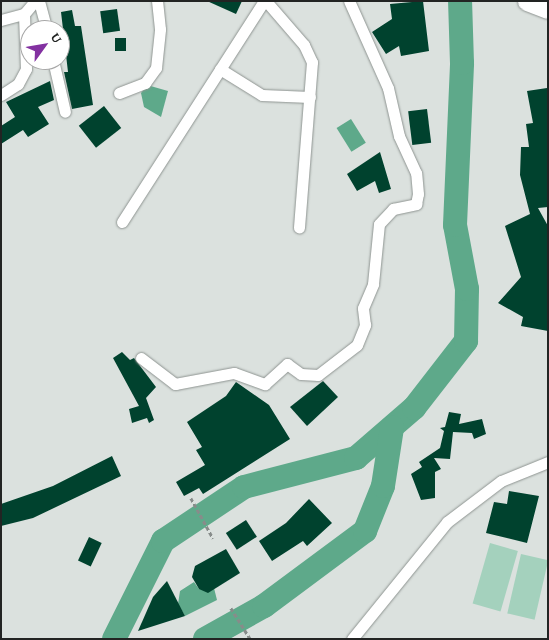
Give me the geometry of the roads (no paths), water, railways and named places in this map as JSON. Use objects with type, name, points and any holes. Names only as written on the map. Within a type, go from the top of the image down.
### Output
[{"type":"highway","points":[[527,1],[548,9]]},
{"type":"street","points":[[1,20],[24,14],[35,1]]},
{"type":"street","points":[[38,1],[44,20]]},
{"type":"street","points":[[119,93],[145,83],[156,68],[160,29],[157,1]]},
{"type":"street","points":[[122,222],[265,1],[304,45],[312,62],[300,227]]},
{"type":"street","points":[[141,358],[175,384],[234,373],[265,384],[287,364],[307,376],[318,375],[357,345],[365,325],[363,308],[373,284],[379,224],[393,210],[416,204],[418,194],[416,173],[399,136],[388,88],[349,1]]},
{"type":"street","points":[[1,95],[18,84],[26,69],[24,14]]},
{"type":"street","points":[[220,69],[262,95],[310,97]]},
{"type":"street","points":[[56,70],[65,112]]},
{"type":"street","points":[[352,639],[447,522],[501,481],[548,462]]},
{"type":"waterway","points":[[114,639],[163,541],[244,487],[356,458],[414,408],[466,341],[467,289],[455,225],[462,63],[460,1]]},
{"type":"waterway","points":[[205,639],[264,606],[365,531],[383,486],[392,428]]}]
